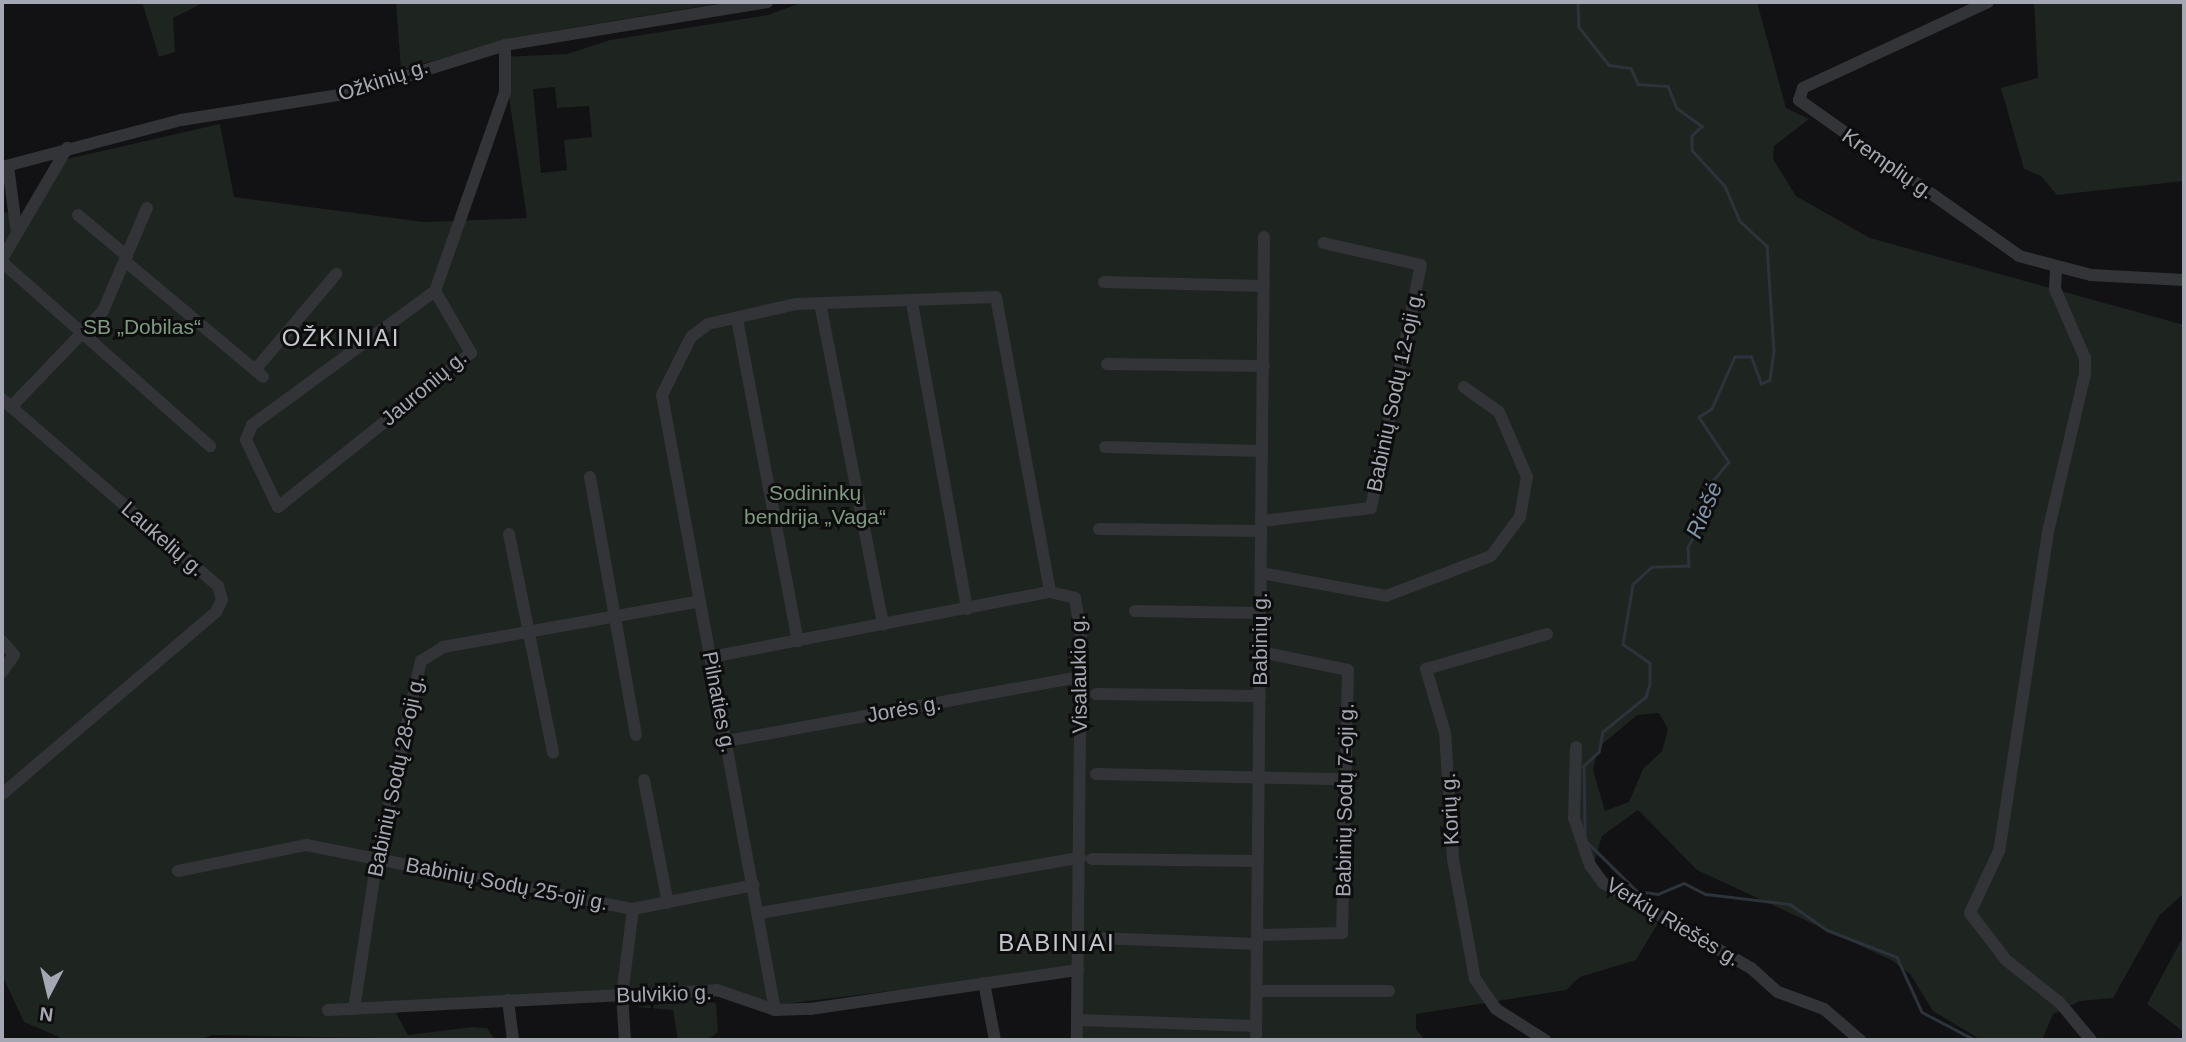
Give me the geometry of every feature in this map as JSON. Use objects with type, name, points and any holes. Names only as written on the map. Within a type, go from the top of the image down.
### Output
[{"type":"street","name":"Ožkinių g.","points":[[7,170],[67,148],[181,120],[352,93],[505,45],[766,2]]},
{"type":"street","name":"Kremplių g.","points":[[1988,2],[1798,96],[2019,256],[2056,270],[2184,279]]},
{"type":"street","points":[[435,292],[505,92],[505,45]]},
{"type":"street","points":[[67,148],[16,227],[2,261],[210,446]]},
{"type":"street","points":[[7,170],[16,227]]},
{"type":"street","points":[[6,403],[103,311],[147,208]]},
{"type":"street","points":[[78,215],[259,373],[336,274]]},
{"type":"street","name":"Babinių g.","points":[[1256,1040],[1264,237]]},
{"type":"street","name":"Babinių Sodų 12-oji g.","points":[[1261,526],[1371,508],[1421,265],[1323,243]]},
{"type":"street","points":[[2056,270],[2055,289],[2085,358],[2085,374],[2048,533],[1999,851],[1970,913],[2006,960],[2062,1005],[2091,1040]]},
{"type":"street","points":[[1104,282],[1264,286]]},
{"type":"street","name":"Jauronių g.","points":[[435,292],[471,353],[278,507],[246,440],[252,425],[435,292]]},
{"type":"street","points":[[798,640],[737,319],[820,303],[912,303],[996,297],[1050,592]]},
{"type":"street","points":[[820,303],[883,625]]},
{"type":"street","points":[[912,303],[967,609]]},
{"type":"street","name":"Pilnaties g.","points":[[737,319],[708,324],[691,337],[662,395],[760,913],[775,1010]]},
{"type":"street","points":[[1107,364],[1264,366]]},
{"type":"street","points":[[1261,573],[1386,596],[1491,556],[1520,517],[1527,477],[1499,412],[1464,387]]},
{"type":"street","name":"Laukelių g.","points":[[2,794],[216,611],[222,600],[218,586],[6,403]]},
{"type":"street","points":[[1105,447],[1261,451]]},
{"type":"street","points":[[590,477],[636,735]]},
{"type":"street","points":[[1099,529],[1261,526]]},
{"type":"street","points":[[509,534],[531,631],[553,753]]},
{"type":"street","name":"Visalaukio g.","points":[[711,657],[1050,592],[1070,593],[1078,604],[1086,858],[1078,970],[1077,1040]]},
{"type":"street","name":"Babinių Sodų 28-oji g.","points":[[354,1009],[377,859],[421,661],[443,647],[700,601]]},
{"type":"street","points":[[1135,611],[1260,613]]},
{"type":"street","name":"Korių g.","points":[[1545,1040],[1496,1009],[1475,979],[1453,859],[1445,733],[1426,669],[1547,634]]},
{"type":"street","points":[[2,641],[14,655],[2,673]]},
{"type":"street","name":"Babinių Sodų 7-oji g.","points":[[1257,939],[1342,933],[1345,779],[1346,666],[1261,652]]},
{"type":"street","name":"Jorės g.","points":[[727,741],[1080,677]]},
{"type":"street","points":[[1096,694],[1260,696]]},
{"type":"street","name":"Verkių Riešės g.","points":[[1576,747],[1574,818],[1580,843],[1603,883],[1751,968],[1778,992],[1824,1009],[1860,1040]]},
{"type":"street","points":[[1096,774],[1345,779]]},
{"type":"street","points":[[644,780],[668,903]]},
{"type":"street","name":"Babinių Sodų 25-oji g.","points":[[178,871],[306,845],[632,909],[754,885]]},
{"type":"street","points":[[760,913],[1086,858],[1258,861]]},
{"type":"street","points":[[625,1040],[622,995],[632,909]]},
{"type":"street","points":[[1095,938],[1257,939]]},
{"type":"street","name":"Bulvikio g.","points":[[328,1010],[717,990],[775,1010],[1078,970]]},
{"type":"street","points":[[984,983],[995,1040]]},
{"type":"street","points":[[1257,991],[1389,991]]},
{"type":"street","points":[[508,1000],[513,1040]]},
{"type":"street","points":[[1077,1020],[1256,1026]]},
{"type":"green space","points":[[142,2],[205,2],[173,18],[175,52],[159,57]]},
{"type":"green space","points":[[396,2],[727,2],[517,37],[401,70]]},
{"type":"green space","points":[[803,2],[1757,2],[1786,108],[1809,119],[1774,146],[1773,159],[1796,196],[1870,238],[2184,325],[2184,893],[2159,916],[2113,998],[2080,1001],[2053,1014],[2042,1040],[1981,1040],[1933,1011],[1910,974],[1891,960],[1697,870],[1638,810],[1602,836],[1593,866],[1601,886],[1658,923],[1636,960],[1580,977],[1566,990],[1416,1014],[1416,1029],[1425,1040],[1081,1040],[1081,967],[769,1006],[715,987],[422,1004],[396,1013],[408,1035],[473,1027],[487,1028],[495,1040],[212,1035],[199,1040],[66,1040],[24,1022],[2,975],[2,213],[12,211],[13,226],[67,159],[220,124],[234,197],[424,222],[527,218],[503,57],[567,54],[610,40],[768,15]],"holes":[[[555,87],[557,108],[589,106],[592,137],[564,140],[567,170],[541,173],[533,89]],[[1659,713],[1668,729],[1662,751],[1643,769],[1629,802],[1605,811],[1593,770],[1598,748],[1637,715]]]},
{"type":"green space","points":[[2034,2],[2184,2],[2184,181],[2057,195],[2041,176],[2024,169],[2001,88],[2038,78]]},
{"type":"green space","points":[[2184,935],[2184,1032],[2147,1004]]},
{"type":"green space","points":[[707,997],[716,1004],[718,1032],[707,1040],[678,1040],[673,1010],[636,1007]]},
{"type":"waterway","name":"Riešė","points":[[1578,2],[1579,27],[1609,65],[1631,68],[1638,84],[1668,86],[1677,108],[1702,126],[1692,136],[1692,150],[1725,186],[1740,221],[1767,246],[1774,351],[1770,380],[1761,384],[1751,357],[1735,357],[1712,409],[1699,417],[1729,462],[1710,485],[1702,523],[1688,547],[1689,566],[1652,567],[1633,585],[1623,644],[1650,663],[1650,684],[1646,697],[1603,732],[1599,752],[1584,766],[1585,833]]},
{"type":"waterway","name":"Riešė","points":[[1588,843],[1637,891],[1658,894],[1684,883],[1706,894],[1790,904],[1827,930],[1897,957],[1922,1012],[1975,1040]]},
{"type":"district","name":"OŽKINIAI","points":[[341,338]]},
{"type":"district","name":"BABINIAI","points":[[1057,943]]},
{"type":"park label","name":"SB „Dobilas“","points":[[142,327]]},
{"type":"park label","name":"Sodininkų bendrija „Vaga“","points":[[815,505]]}]
